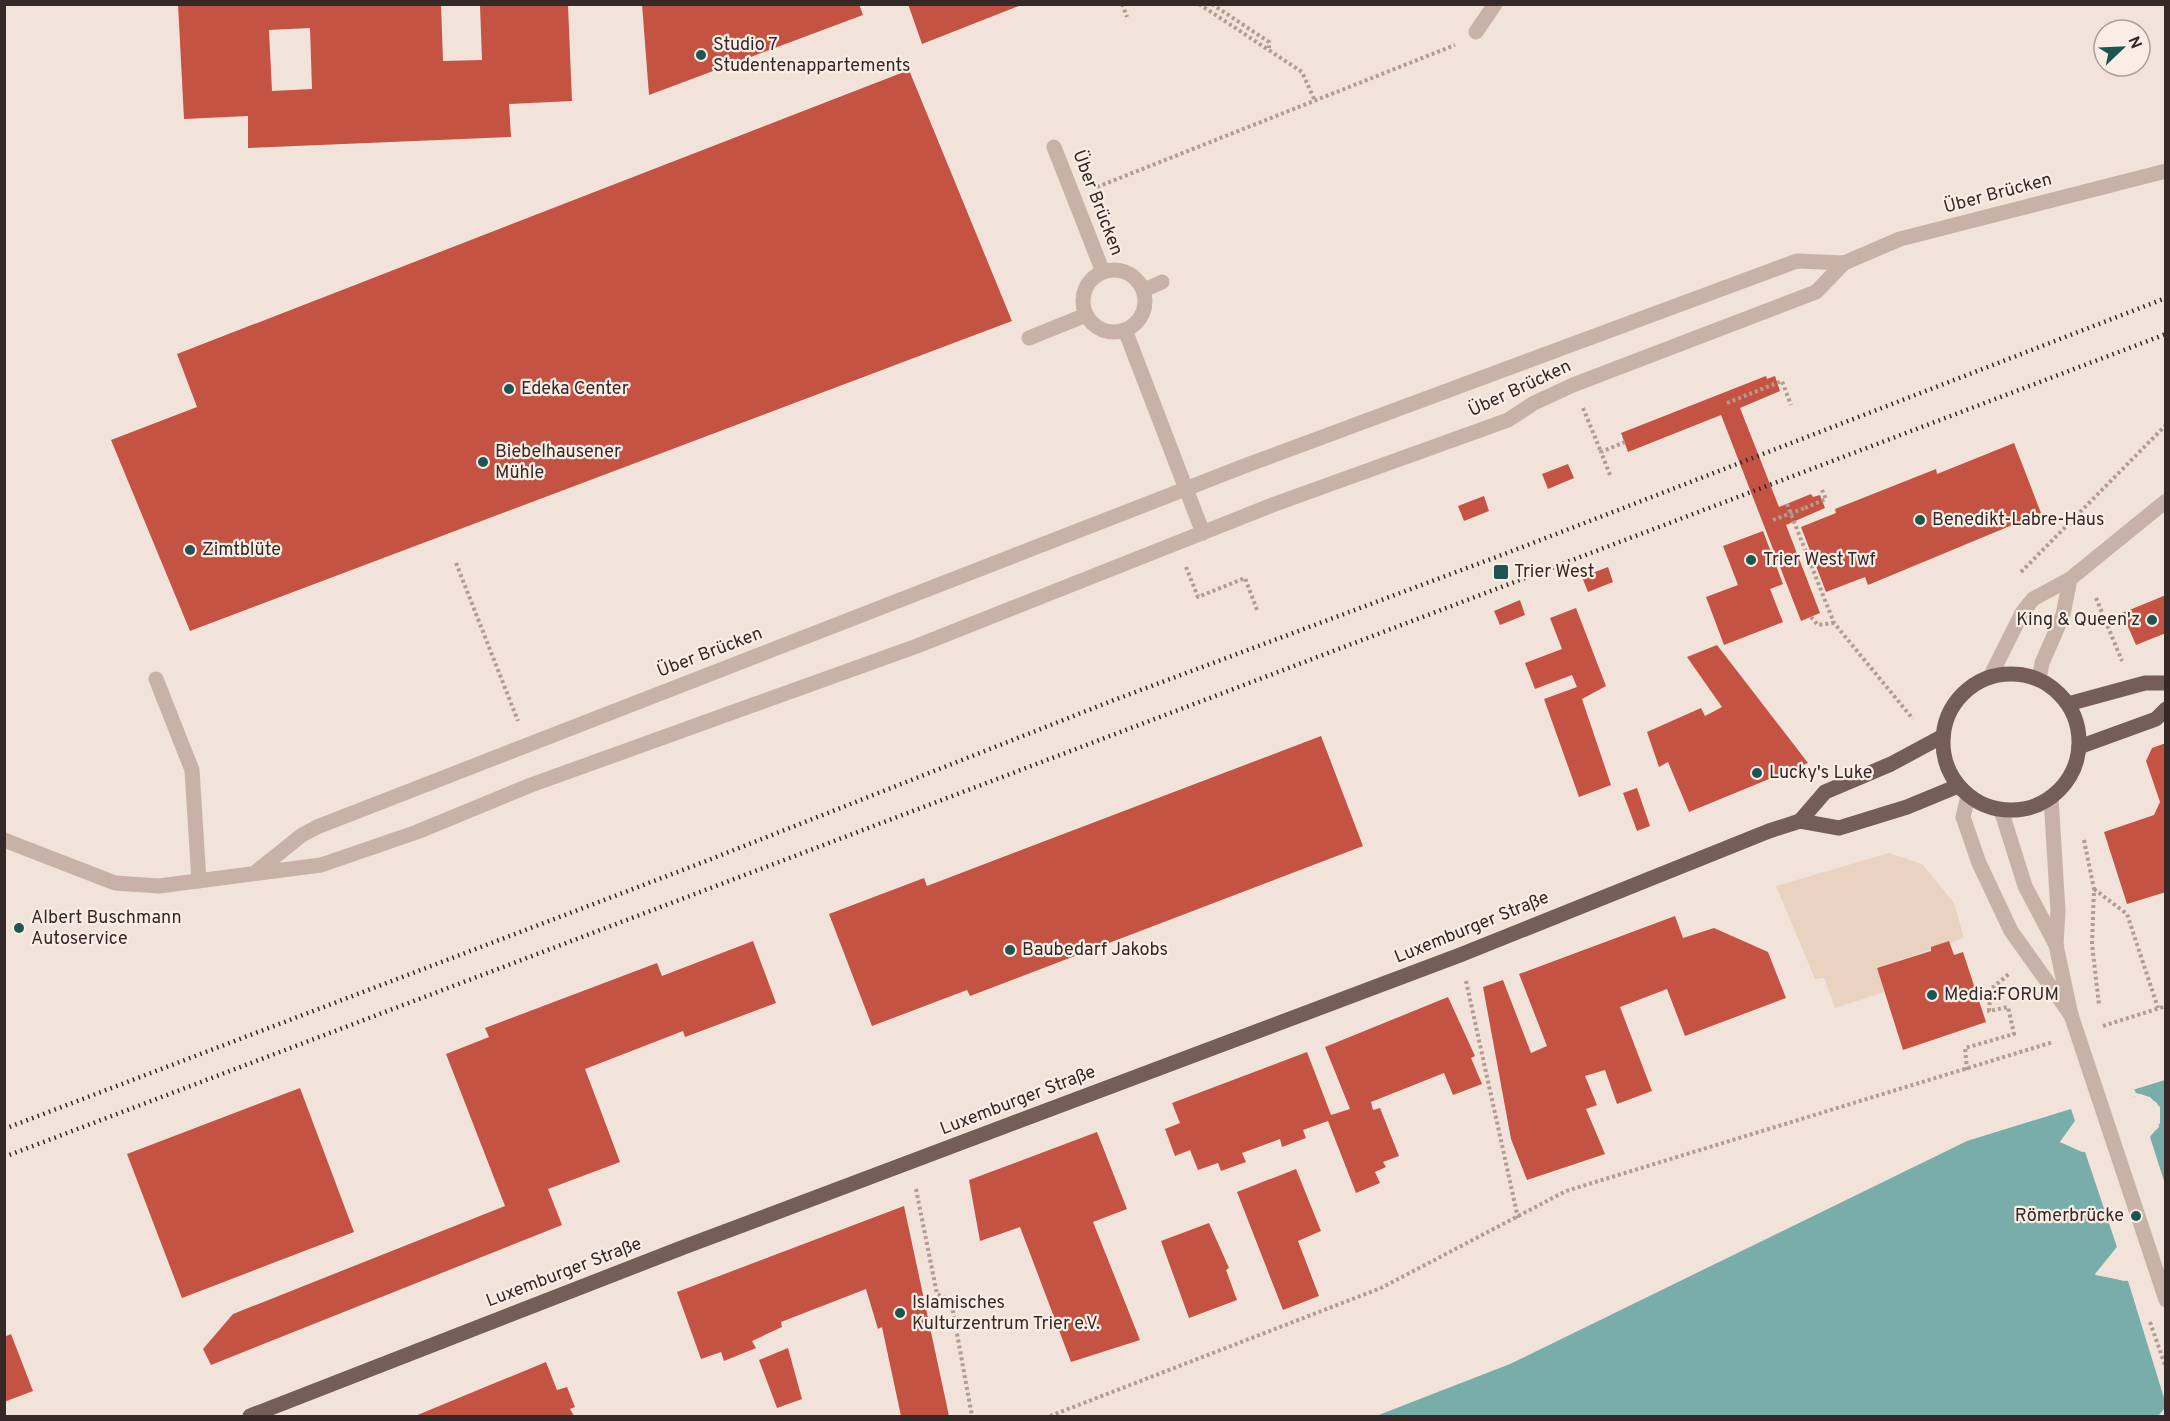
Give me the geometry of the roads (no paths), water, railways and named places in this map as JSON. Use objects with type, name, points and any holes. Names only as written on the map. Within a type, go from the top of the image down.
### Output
[{"type":"main road","points":[[2023,674],[2039,680],[2060,694],[2068,704],[2079,732],[2079,747],[2071,776],[2051,798],[2027,809],[2001,810],[1983,805],[1963,791],[1946,763],[1943,736],[1945,723],[1957,699],[1977,682],[1990,677],[2023,674]]},
{"type":"main road","points":[[2068,704],[2145,683],[2166,683]]},
{"type":"main road","points":[[2079,747],[2156,718],[2166,709]]},
{"type":"main road","name":"Luxemburger Straße","points":[[250,1416],[684,1247],[1460,955],[1693,861],[1800,821],[1825,792],[1891,764],[1943,736]]},
{"type":"main road","points":[[1800,821],[1839,828],[1963,791]]},
{"type":"street","points":[[1476,32],[1495,4]]},
{"type":"street","name":"Über Brücken","points":[[1054,147],[1103,272]]},
{"type":"street","name":"Über Brücken","points":[[4,840],[18,848],[115,884],[159,886],[257,871],[321,865],[417,832],[531,785],[917,646],[1275,504],[1508,420],[1534,403],[1573,385],[1816,292],[1844,263],[1900,239],[2166,171]]},
{"type":"street","name":"Über Brücken","points":[[257,871],[317,826],[1186,488],[1797,261],[1844,263]]},
{"type":"street","points":[[1114,269],[1130,274],[1144,290],[1144,310],[1132,327],[1112,333],[1102,330],[1086,315],[1083,296],[1086,287],[1092,279],[1103,272],[1114,269]]},
{"type":"street","points":[[1144,290],[1162,282]]},
{"type":"street","points":[[1029,338],[1086,315]]},
{"type":"street","points":[[1125,330],[1203,533]]},
{"type":"street","points":[[1990,677],[2022,613],[2033,599],[2070,579],[2166,501]]},
{"type":"street","points":[[2039,680],[2042,663],[2063,615],[2070,579]]},
{"type":"street","points":[[156,679],[192,770],[199,881]]},
{"type":"street","points":[[1963,791],[1963,817],[1979,862],[2011,931],[2071,1015]]},
{"type":"street","points":[[2051,798],[2058,911],[2056,945],[2071,1015],[2166,1300]]},
{"type":"street","points":[[2001,810],[2025,886],[2056,945]]},
{"type":"water","points":[[2165,1080],[2165,1228],[2117,1247],[2095,1274],[2124,1281],[2165,1270],[2165,1408],[2158,1416],[1376,1416],[1510,1364],[1967,1141]],"holes":[[[2141,1094],[2157,1103],[2159,1127],[2150,1136],[2082,1152],[2060,1142],[2075,1121]]]},
{"type":"railway","points":[[4,1129],[701,863],[1114,700],[1507,553],[2166,298]]},
{"type":"railway","points":[[4,1157],[2166,334]]},
{"type":"place","name":"Studio 7 Studentenappartements","points":[[701,55]]},
{"type":"place","name":"Edeka Center","points":[[509,389]]},
{"type":"place","name":"Biebelhausener Mühle","points":[[483,462]]},
{"type":"place","name":"Benedikt-Labre-Haus","points":[[1920,520]]},
{"type":"place","name":"Zimtblüte","points":[[190,550]]},
{"type":"place","name":"Trier West Twf","points":[[1751,560]]},
{"type":"place","name":"Trier West","points":[[1501,572]]},
{"type":"place","name":"King & Queen'z","points":[[2152,620]]},
{"type":"place","name":"Lucky's Luke","points":[[1757,773]]},
{"type":"place","name":"Albert Buschmann Autoservice","points":[[19,928]]},
{"type":"place","name":"Baubedarf Jakobs","points":[[1010,950]]},
{"type":"place","name":"Media:FORUM","points":[[1932,995]]},
{"type":"place","name":"Römerbrücke","points":[[2136,1216]]},
{"type":"place","name":"Islamisches Kulturzentrum Trier e.V.","points":[[900,1313]]}]
